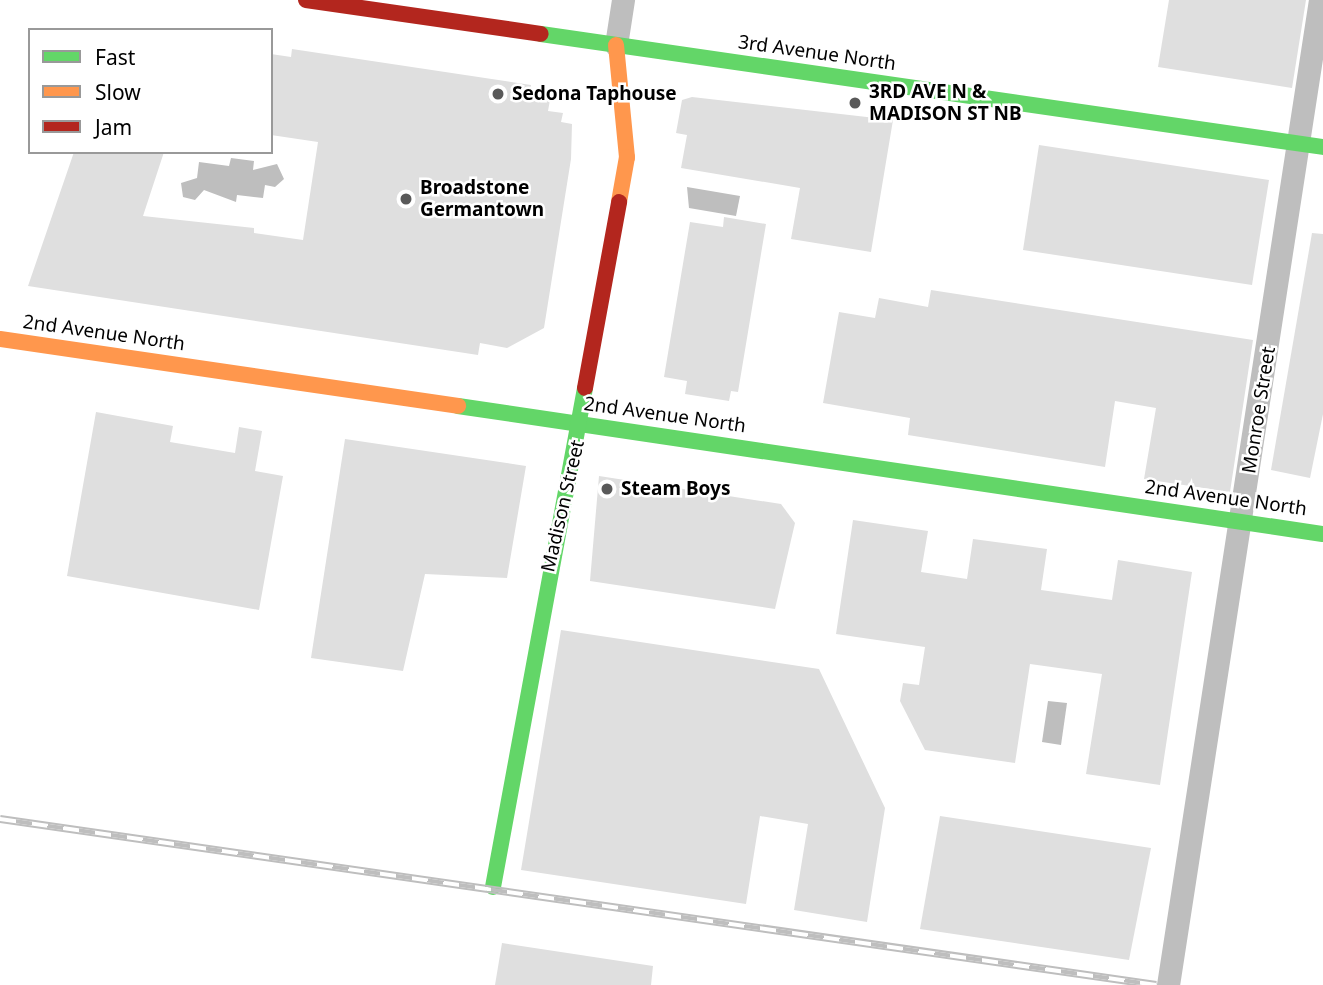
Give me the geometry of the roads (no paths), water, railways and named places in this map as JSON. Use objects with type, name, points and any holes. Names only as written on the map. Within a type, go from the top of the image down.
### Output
[{"type":"street","name":"3rd Avenue North","points":[[306,0],[1312,146]]},
{"type":"street","name":"Madison Street","points":[[493,887],[545,583],[582,424],[627,157],[616,45],[623,0]]},
{"type":"street","name":"Monroe Street","points":[[1168,985],[1241,522],[1312,146],[1320,0]]},
{"type":"street","name":"2nd Avenue North","points":[[0,340],[1323,534]]},
{"type":"railway","points":[[0,819],[1156,985]]},
{"type":"place","name":"Sedona Taphouse","points":[[498,94]]},
{"type":"place","name":"3RD AVE N & MADISON ST NB","points":[[855,103]]},
{"type":"place","name":"Broadstone Germantown","points":[[406,199]]},
{"type":"place","name":"Steam Boys","points":[[607,489]]}]
